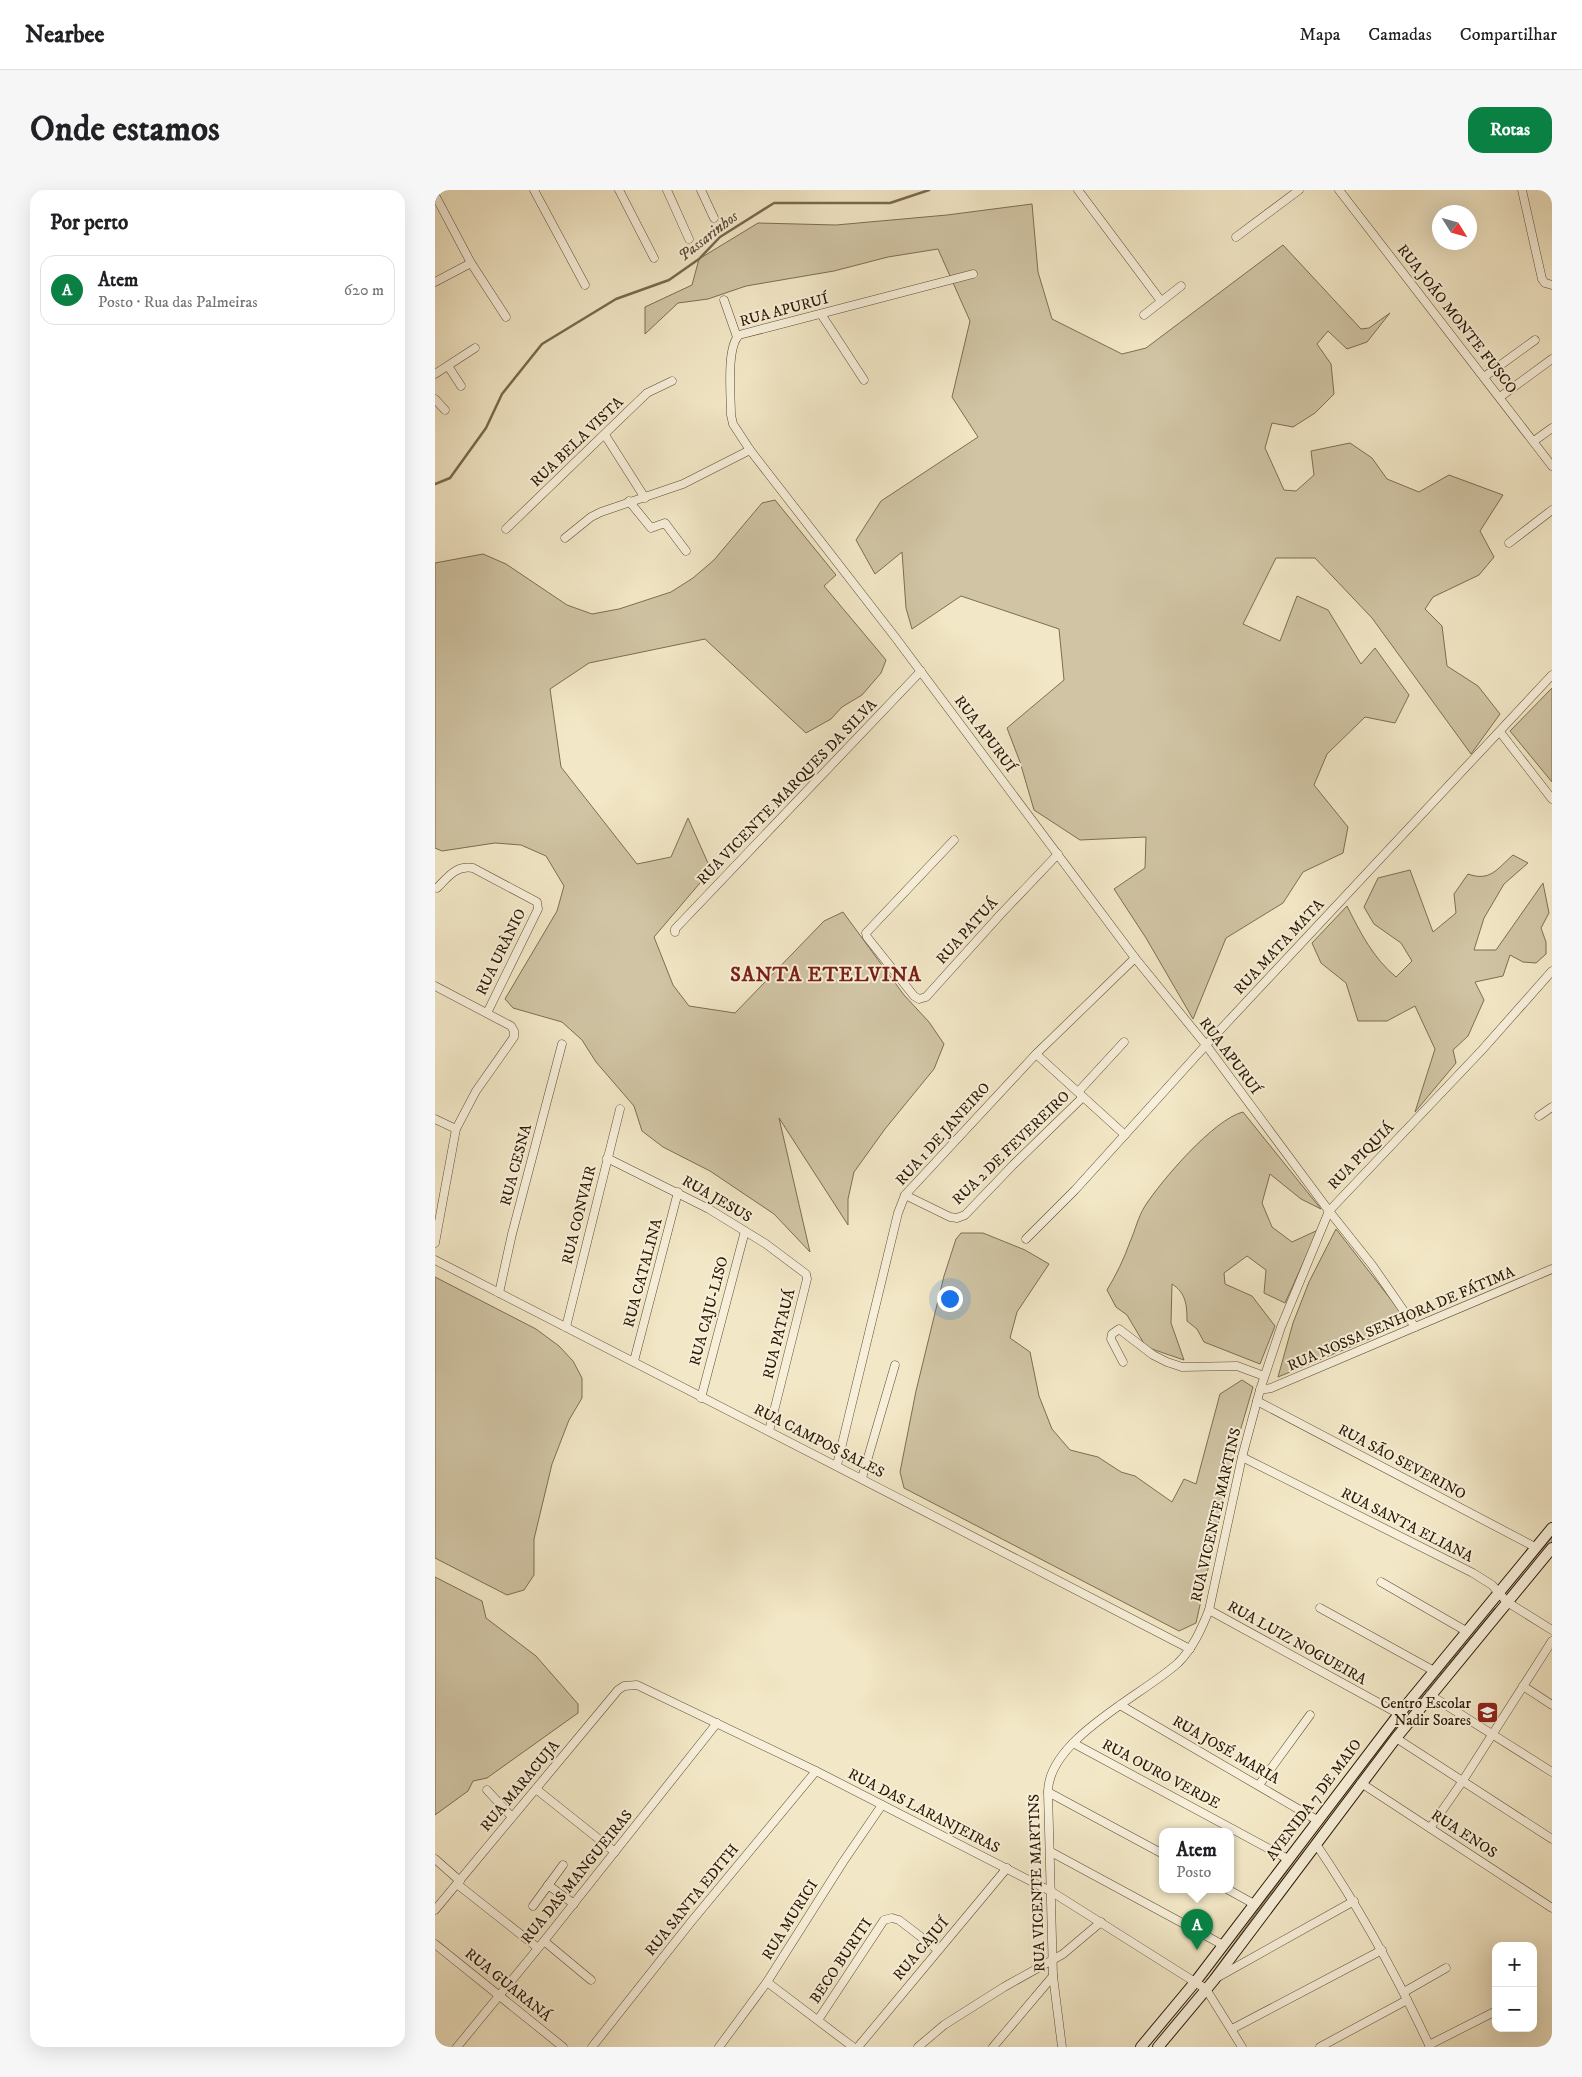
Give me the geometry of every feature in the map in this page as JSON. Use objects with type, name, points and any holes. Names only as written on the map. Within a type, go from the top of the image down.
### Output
[{"type":"main road","name":"AVENIDA 7 DE MAIO","points":[[1141,2047],[1197,1981],[1399,1714],[1498,1591],[1552,1528]]},
{"type":"main road","name":"AVENIDA 7 DE MAIO","points":[[1158,2047],[1214,1980],[1396,1738],[1552,1548]]},
{"type":"street","points":[[534,190],[585,285]]},
{"type":"street","points":[[619,190],[654,258]]},
{"type":"street","points":[[667,190],[689,239]]},
{"type":"street","points":[[701,190],[714,218]]},
{"type":"street","points":[[1079,190],[1161,301]]},
{"type":"street","points":[[1236,237],[1299,190]]},
{"type":"street","name":"RUA JOÃO MONTE FUSCO","points":[[1339,190],[1552,466]]},
{"type":"street","points":[[1522,190],[1542,279],[1552,285]]},
{"type":"street","points":[[435,195],[471,263],[506,317]]},
{"type":"street","points":[[435,282],[471,263]]},
{"type":"street","name":"RUA APURUÍ","points":[[973,274],[749,331],[737,337],[732,357],[731,415],[733,424],[749,450],[921,671],[1135,958],[1206,1045],[1329,1211],[1372,1264],[1415,1327]]},
{"type":"street","points":[[1144,315],[1181,286]]},
{"type":"street","points":[[724,300],[737,337]]},
{"type":"street","points":[[821,314],[864,380]]},
{"type":"street","points":[[1485,378],[1535,340]]},
{"type":"street","points":[[435,374],[475,348]]},
{"type":"street","points":[[1500,397],[1552,359]]},
{"type":"street","points":[[448,366],[461,386]]},
{"type":"street","name":"RUA BELA VISTA","points":[[506,529],[647,393],[672,381]]},
{"type":"street","points":[[435,399],[445,410]]},
{"type":"street","points":[[1533,441],[1552,428]]},
{"type":"street","points":[[605,434],[645,498]]},
{"type":"street","points":[[565,538],[591,517],[629,501],[645,498],[683,484],[749,450]]},
{"type":"street","points":[[629,501],[651,528],[665,523],[685,551]]},
{"type":"street","points":[[1509,543],[1552,510]]},
{"type":"street","name":"RUA VICENTE MARQUES DA SILVA","points":[[675,932],[675,929],[921,671]]},
{"type":"street","name":"RUA MATA MATA","points":[[1026,1239],[1075,1190],[1206,1045],[1552,675]]},
{"type":"street","points":[[1500,732],[1552,799]]},
{"type":"street","name":"RUA PATUÁ","points":[[954,840],[866,933],[867,937],[909,991],[919,999],[926,997],[1058,854]]},
{"type":"street","name":"RUA URÂNIO","points":[[437,888],[455,871],[465,867],[473,868],[537,902],[538,909],[487,1013]]},
{"type":"street","name":"RUA 1 DE JANEIRO","points":[[837,1465],[895,1223],[905,1195],[1035,1054],[1135,958]]},
{"type":"street","name":"RUA PIQUIÁ","points":[[1257,1401],[1281,1327],[1329,1211],[1482,1050],[1552,971]]},
{"type":"street","points":[[435,986],[511,1026],[514,1031],[514,1037],[476,1091],[456,1129],[435,1243]]},
{"type":"street","name":"RUA 2 DE FEVEREIRO","points":[[905,1195],[949,1218],[965,1215],[1080,1095],[1124,1042]]},
{"type":"street","name":"RUA CESNA","points":[[499,1293],[512,1234],[562,1044]]},
{"type":"street","points":[[1035,1054],[1125,1135]]},
{"type":"street","points":[[1539,1116],[1552,1106]]},
{"type":"street","name":"RUA CONVAIR","points":[[566,1327],[620,1109]]},
{"type":"street","points":[[435,1119],[456,1129]]},
{"type":"street","name":"RUA JESUS","points":[[607,1158],[679,1192],[766,1244],[806,1274]]},
{"type":"street","name":"RUA CATALINA","points":[[634,1361],[679,1192]]},
{"type":"street","name":"RUA CAJU-LISO","points":[[701,1398],[745,1231]]},
{"type":"street","name":"RUA CAMPOS SALES","points":[[435,1260],[634,1361],[701,1398],[837,1465],[1190,1649]]},
{"type":"street","name":"RUA NOSSA SENHORA DE FÁTIMA","points":[[1260,1390],[1271,1388],[1552,1269]]},
{"type":"street","name":"RUA PATAUÁ","points":[[769,1430],[807,1279],[806,1274]]},
{"type":"street","points":[[1123,1362],[1111,1339],[1111,1334],[1119,1329],[1153,1356],[1182,1367],[1237,1366],[1264,1376]]},
{"type":"street","points":[[862,1478],[895,1365]]},
{"type":"street","name":"RUA VICENTE MARTINS","points":[[1062,2047],[1053,1976],[1048,1783],[1052,1771],[1073,1743],[1178,1663],[1200,1633],[1209,1610],[1242,1457],[1257,1401]]},
{"type":"street","name":"RUA SÃO SEVERINO","points":[[1257,1401],[1535,1547]]},
{"type":"street","name":"RUA SANTA ELIANA","points":[[1242,1457],[1473,1573],[1498,1591],[1507,1602],[1552,1630]]},
{"type":"street","points":[[1381,1582],[1467,1631]]},
{"type":"street","points":[[1320,1608],[1434,1671]]},
{"type":"street","name":"RUA LUIZ NOGUEIRA","points":[[1209,1610],[1399,1714]]},
{"type":"street","points":[[1430,1828],[1462,1782],[1492,1732],[1552,1641]]},
{"type":"street","points":[[1544,1654],[1552,1659]]},
{"type":"street","name":"RUA DAS LARANJEIRAS","points":[[629,1685],[637,1685],[816,1771],[1052,1892],[1207,1989],[1242,2047]]},
{"type":"street","name":"RUA MARACUJA","points":[[435,1910],[618,1690],[629,1685]]},
{"type":"street","points":[[1523,1686],[1552,1705]]},
{"type":"street","points":[[1430,1695],[1492,1732],[1552,1772]]},
{"type":"street","name":"RUA JOSÉ MARIA","points":[[1121,1705],[1317,1820]]},
{"type":"street","points":[[1259,1785],[1310,1715]]},
{"type":"street","name":"RUA DAS MANGUEIRAS","points":[[457,2047],[544,1942],[717,1724]]},
{"type":"street","points":[[1396,1738],[1552,1839]]},
{"type":"street","name":"RUA OURO VERDE","points":[[1073,1743],[1232,1828]]},
{"type":"street","name":"RUA SANTA EDITH","points":[[592,2047],[691,1922],[816,1771]]},
{"type":"street","name":"RUA ENOS","points":[[1361,1783],[1552,1908]]},
{"type":"street","points":[[535,1789],[615,1852]]},
{"type":"street","points":[[487,1790],[512,1817]]},
{"type":"street","points":[[1048,1792],[1159,1852]]},
{"type":"street","name":"RUA MURICI","points":[[719,2047],[767,1982],[843,1862],[882,1805]]},
{"type":"street","name":"RUA OURO VERDE","points":[[1234,1829],[1288,1859]]},
{"type":"street","points":[[1317,1844],[1354,1901],[1382,1950],[1429,2046],[1492,2013]]},
{"type":"street","points":[[1051,1852],[1223,1945]]},
{"type":"street","points":[[435,1859],[459,1883],[538,1948]]},
{"type":"street","points":[[533,1906],[563,1865]]},
{"type":"street","name":"RUA CAJUÍ","points":[[857,2047],[1007,1868]]},
{"type":"street","points":[[547,1885],[574,1904]]},
{"type":"street","points":[[1234,1893],[1254,1904]]},
{"type":"street","points":[[1214,1980],[1354,1901]]},
{"type":"street","name":"BECO BURITI","points":[[818,2020],[884,1920],[893,1918],[899,1920],[938,1950]]},
{"type":"street","points":[[918,2047],[944,2025],[1004,1987],[1053,1961],[1083,1939],[1101,1922]]},
{"type":"street","points":[[544,1942],[591,1980]]},
{"type":"street","name":"RUA GUARANÁ","points":[[435,1944],[563,2047]]},
{"type":"street","points":[[1232,2029],[1382,1950]]},
{"type":"street","points":[[1320,2047],[1406,1996],[1446,1968]]},
{"type":"street","points":[[993,2047],[1053,1976]]},
{"type":"street","points":[[767,1982],[853,2047]]},
{"type":"shaded area","points":[[1032,204],[1038,272],[1052,319],[1122,354],[1146,348],[1283,245],[1361,329],[1369,328],[1390,313],[1367,342],[1347,349],[1328,331],[1317,344],[1331,364],[1334,394],[1315,413],[1293,427],[1272,423],[1265,448],[1284,490],[1296,491],[1314,475],[1311,451],[1350,443],[1372,458],[1387,479],[1419,492],[1449,475],[1503,495],[1480,531],[1494,557],[1479,575],[1433,597],[1425,609],[1442,626],[1447,666],[1478,686],[1500,714],[1471,754],[1372,618],[1315,558],[1276,558],[1243,624],[1280,641],[1297,596],[1328,610],[1361,664],[1375,648],[1409,695],[1395,723],[1365,717],[1327,754],[1314,785],[1348,827],[1343,853],[1303,872],[1283,903],[1226,938],[1193,1019],[1146,938],[1114,889],[1145,868],[1146,837],[1080,840],[1034,810],[1020,762],[1007,728],[1064,680],[1059,629],[961,596],[912,629],[906,608],[902,552],[875,574],[856,540],[881,501],[978,437],[952,397],[970,321],[938,249],[888,257],[834,271],[746,286],[708,299],[678,303],[645,334],[645,307],[692,285],[699,259],[758,223],[836,225],[947,215]]},
{"type":"shaded area","points":[[775,500],[836,575],[824,586],[886,660],[881,673],[862,695],[842,707],[831,719],[806,733],[705,639],[589,663],[550,689],[561,767],[637,864],[671,857],[688,818],[711,870],[654,937],[673,985],[689,1006],[735,1013],[824,921],[843,912],[904,995],[929,1022],[944,1044],[934,1069],[885,1129],[854,1172],[848,1199],[848,1225],[779,1118],[810,1252],[774,1214],[710,1171],[663,1147],[642,1131],[634,1106],[596,1062],[582,1040],[562,1022],[513,1008],[505,999],[557,911],[564,886],[546,856],[521,845],[495,843],[442,851],[435,848],[435,563],[483,554],[506,564],[567,605],[592,614],[619,609],[671,592],[693,578],[714,560],[762,503]]},
{"type":"shaded area","points":[[1552,688],[1552,782],[1510,731]]},
{"type":"shaded area","points":[[1513,855],[1528,863],[1504,884],[1484,918],[1474,950],[1496,950],[1543,883],[1549,913],[1541,928],[1546,942],[1546,954],[1536,963],[1523,962],[1510,955],[1503,976],[1475,982],[1484,1000],[1468,1036],[1453,1050],[1456,1063],[1415,1112],[1435,1049],[1415,1006],[1387,1021],[1358,1021],[1346,983],[1321,963],[1312,943],[1347,906],[1362,935],[1380,962],[1396,977],[1412,961],[1401,943],[1374,924],[1364,907],[1378,878],[1410,870],[1433,932],[1456,913],[1454,894],[1468,874],[1482,876],[1493,873]]},
{"type":"shaded area","points":[[1243,1112],[1321,1209],[1301,1199],[1270,1174],[1262,1203],[1272,1227],[1292,1242],[1318,1230],[1285,1303],[1264,1293],[1266,1270],[1247,1256],[1224,1273],[1225,1284],[1252,1296],[1275,1326],[1260,1364],[1204,1342],[1197,1329],[1187,1321],[1187,1310],[1183,1295],[1172,1284],[1171,1323],[1184,1360],[1146,1347],[1127,1315],[1116,1307],[1107,1290],[1117,1273],[1138,1219],[1153,1195],[1175,1167],[1203,1138],[1231,1117]]},
{"type":"shaded area","points":[[1336,1229],[1403,1315],[1392,1328],[1278,1377],[1293,1323],[1309,1282]]},
{"type":"shaded area","points":[[961,1233],[983,1233],[1025,1250],[1049,1264],[1017,1312],[1010,1338],[1030,1352],[1039,1396],[1052,1429],[1070,1450],[1098,1457],[1121,1472],[1135,1476],[1172,1502],[1184,1479],[1196,1484],[1220,1394],[1242,1380],[1253,1387],[1234,1452],[1196,1623],[1179,1631],[904,1488],[900,1472],[916,1391],[944,1276],[956,1239]]},
{"type":"shaded area","points":[[435,1277],[536,1329],[559,1346],[573,1361],[582,1378],[582,1398],[569,1420],[552,1464],[534,1539],[534,1575],[524,1590],[507,1595],[435,1558]]},
{"type":"shaded area","points":[[1552,1537],[1552,1544],[1507,1598],[1504,1594]]},
{"type":"shaded area","points":[[435,1577],[482,1601],[486,1618],[536,1656],[578,1704],[578,1713],[487,1778],[473,1781],[468,1791],[435,1815]]},
{"type":"shaded area","points":[[1495,1608],[1497,1608],[1207,1984],[1204,1984],[1386,1739]]},
{"type":"waterway","name":"Passarinhos","points":[[435,484],[450,478],[486,428],[502,394],[542,344],[616,299],[669,280],[699,259],[720,237],[774,203],[890,203],[929,190]]},
{"type":"place","name":"Centro Escolar Nadir Soares","points":[[1487,1712]]},
{"type":"place","name":"Atem","points":[[1197,1950]]},
{"type":"district","name":"SANTA ETELVINA","points":[[826,975]]}]
